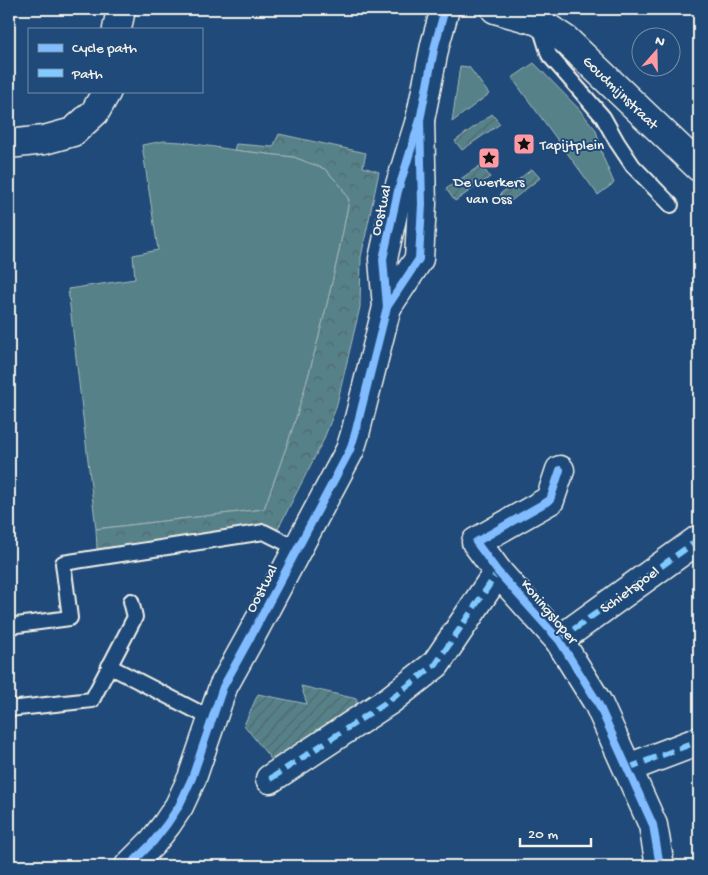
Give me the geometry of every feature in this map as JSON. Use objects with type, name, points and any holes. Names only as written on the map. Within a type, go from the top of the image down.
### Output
[{"type":"street","points":[[117,28],[121,9]]},
{"type":"street","name":"Oostwal","points":[[133,865],[179,806],[192,778],[223,687],[350,450],[387,307],[419,259],[422,204],[420,120],[444,9]]},
{"type":"street","name":"Goudmijnstraat","points":[[494,9],[541,15],[699,168]]},
{"type":"street","points":[[9,144],[44,140],[73,132],[95,112],[106,92]]},
{"type":"street","name":"Koningsloper","points":[[560,470],[550,500],[476,542],[498,572],[559,640],[598,703],[653,824],[660,866]]},
{"type":"street","name":"Schietspoel","points":[[559,640],[699,539]]},
{"type":"street","points":[[270,779],[390,700],[436,664],[498,572]]},
{"type":"street","points":[[628,768],[699,741]]},
{"type":"lane","points":[[541,15],[550,55],[603,117],[633,166],[671,205]]},
{"type":"lane","points":[[9,626],[70,618],[63,563],[264,532],[298,549]]},
{"type":"lane","points":[[9,704],[10,709],[92,700],[135,617],[131,601]]},
{"type":"lane","points":[[109,666],[212,719]]},
{"type":"green space","points":[[534,63],[579,109],[596,130],[603,157],[614,183],[598,195],[512,78]]},
{"type":"green space","points":[[460,66],[469,67],[489,94],[452,122]]},
{"type":"green space","points":[[492,114],[500,124],[462,150],[455,141]]},
{"type":"green space","points":[[279,134],[366,153],[363,167],[379,172],[361,257],[360,307],[336,408],[323,441],[278,529],[263,526],[97,549],[96,529],[264,509],[293,427],[312,362],[326,308],[349,200],[341,186],[325,169],[294,157],[234,150],[236,144],[273,147]]},
{"type":"green space","points":[[164,141],[294,157],[325,169],[341,186],[349,200],[326,308],[312,362],[293,427],[264,509],[96,529],[68,289],[135,279],[133,255],[158,250],[142,145]]},
{"type":"green space","points":[[481,165],[490,177],[455,201],[446,189]]},
{"type":"green space","points":[[532,169],[540,178],[507,204],[500,194]]},
{"type":"green space","points":[[301,686],[357,699],[355,717],[277,767],[244,725],[258,694],[307,704]]},
{"type":"marked path","points":[[559,640],[699,539]]},
{"type":"marked path","points":[[270,779],[390,700],[436,664],[498,572]]},
{"type":"marked path","points":[[628,768],[699,741]]},
{"type":"cycle path","points":[[387,307],[383,259],[398,191],[420,120],[435,45],[445,9]]},
{"type":"cycle path","points":[[129,866],[153,842],[179,806],[192,778],[223,687],[350,450],[387,307],[419,259],[422,204],[420,120]]},
{"type":"cycle path","points":[[560,470],[550,500],[476,542],[498,572],[559,640],[598,703],[653,825],[660,866]]},
{"type":"place","name":"Tapijtplein","points":[[524,144]]},
{"type":"place","name":"De werkers van Oss","points":[[489,158]]}]
